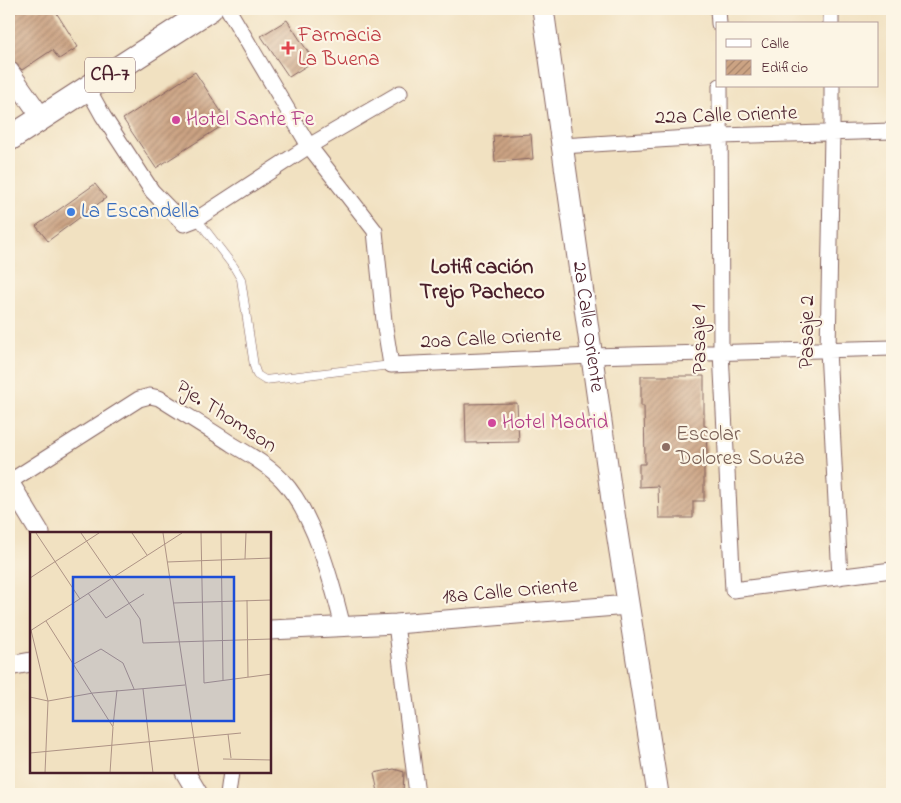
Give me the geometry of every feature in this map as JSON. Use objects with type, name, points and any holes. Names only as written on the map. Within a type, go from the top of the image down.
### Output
[{"type":"main road","name":"CA-7","points":[[9,139],[210,9]]},
{"type":"main road","name":"2a Calle Oriente","points":[[543,9],[613,507],[658,794]]},
{"type":"street","points":[[228,9],[309,146],[374,231],[391,365]]},
{"type":"street","points":[[718,9],[718,22]]},
{"type":"street","points":[[831,9],[831,22]]},
{"type":"street","points":[[9,71],[42,118]]},
{"type":"street","name":"Pasaje 1","points":[[720,88],[721,352],[733,590],[840,577]]},
{"type":"street","name":"Pasaje 2","points":[[832,88],[828,350],[840,577]]},
{"type":"street","points":[[88,89],[103,116],[152,191],[184,224],[196,219],[309,146],[400,94]]},
{"type":"street","name":"22a Calle Oriente","points":[[562,146],[721,136],[892,131]]},
{"type":"street","name":"20a Calle Oriente","points":[[391,365],[592,356],[892,348]]},
{"type":"street","name":"Pje. Thomson","points":[[9,482],[140,399],[150,396],[159,398],[259,461],[282,480],[297,501],[316,537],[334,589],[343,626]]},
{"type":"street","points":[[9,482],[39,532]]},
{"type":"street","points":[[840,577],[892,570]]},
{"type":"street","name":"18a Calle Oriente","points":[[271,630],[396,624],[628,605]]},
{"type":"street","points":[[396,624],[417,794]]},
{"type":"street","points":[[9,666],[30,662]]},
{"type":"street","points":[[186,773],[198,794]]},
{"type":"street","points":[[228,794],[231,773]]},
{"type":"lane","points":[[196,219],[234,267],[241,279],[257,375],[265,380],[391,365]]},
{"type":"building","points":[[9,9],[54,9],[78,47],[59,59],[52,50],[22,70],[9,56]]},
{"type":"building","name":"Farmacia La Buena","points":[[287,20],[314,61],[289,77],[261,36]]},
{"type":"building","name":"Hotel Sante Fe","points":[[195,72],[228,122],[156,168],[123,119]]},
{"type":"building","points":[[531,134],[533,159],[495,162],[493,136]]},
{"type":"building","name":"La Escandella","points":[[95,184],[106,198],[48,241],[36,226]]},
{"type":"building","points":[[641,376],[704,376],[704,426],[706,426],[707,456],[704,456],[704,501],[693,501],[693,518],[659,518],[658,486],[639,487],[639,464],[645,464],[644,406],[641,406]]},
{"type":"building","name":"Hotel Madrid","points":[[517,403],[519,442],[466,443],[465,404]]},
{"type":"building","points":[[394,769],[404,772],[403,793],[378,792],[374,773]]},
{"type":"place","name":"Farmacia La Buena","points":[[288,48]]},
{"type":"place","name":"Hotel Sante Fe","points":[[176,120]]},
{"type":"place","name":"La Escandella","points":[[71,212]]},
{"type":"place","name":"Hotel Madrid","points":[[492,423]]},
{"type":"place","name":"Escolar Dolores Souza","points":[[666,447]]},
{"type":"district","name":"Lotificación Trejo Pacheco","points":[[482,280]]}]
